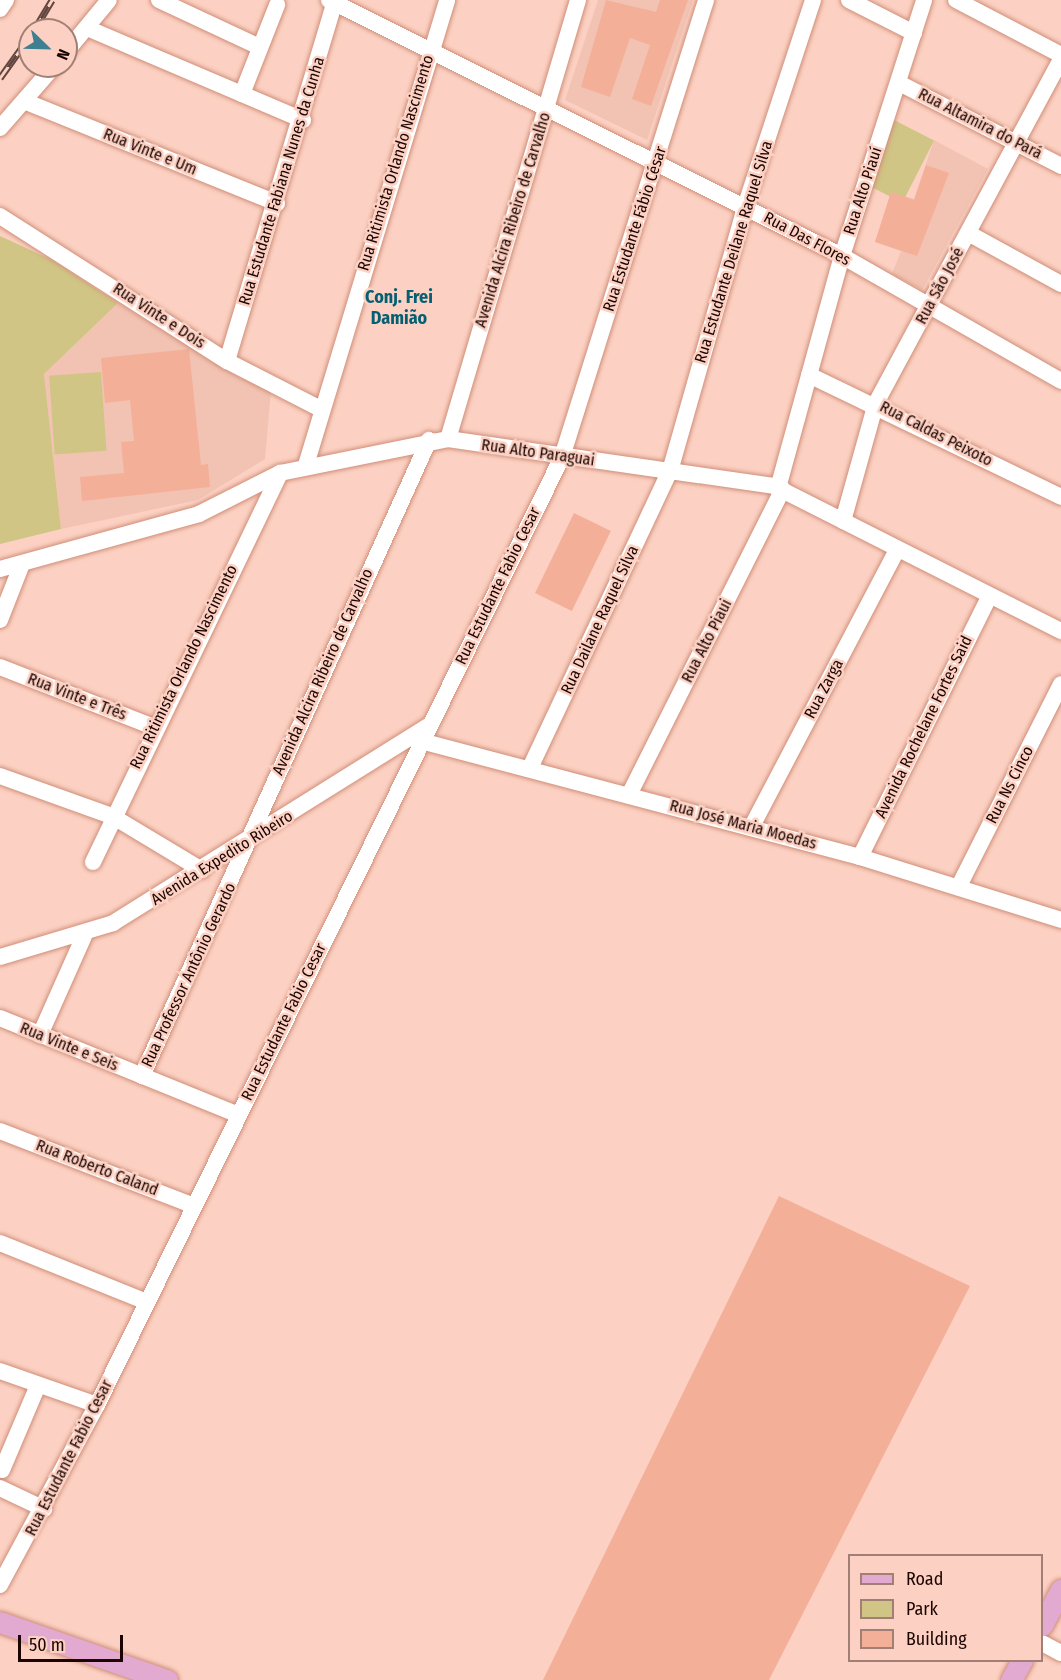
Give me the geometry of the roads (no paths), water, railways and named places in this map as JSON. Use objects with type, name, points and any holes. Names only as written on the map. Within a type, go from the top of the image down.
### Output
[{"type":"main road","points":[[1043,1622],[1061,1590]]},
{"type":"main road","points":[[0,1622],[164,1679]]},
{"type":"main road","points":[[1011,1680],[1021,1662]]},
{"type":"street","points":[[0,9],[6,0]]},
{"type":"street","points":[[78,38],[109,0]]},
{"type":"street","points":[[159,0],[260,46]]},
{"type":"street","name":"Rua Ritimista Orlando Nascimento","points":[[306,465],[321,409],[447,0]]},
{"type":"street","name":"Avenida Alcira Ribeiro de Carvalho","points":[[448,439],[578,0]]},
{"type":"street","name":"Rua Estudante Fábio César","points":[[562,457],[706,0]]},
{"type":"street","name":"Rua Estudante Deilane Raquel Silva","points":[[670,471],[746,207],[813,0]]},
{"type":"street","points":[[849,0],[914,33]]},
{"type":"street","name":"Rua Alto Piauí","points":[[781,488],[842,256],[924,0]]},
{"type":"street","points":[[956,0],[983,7],[1061,55]]},
{"type":"street","name":"Rua Das Flores","points":[[333,1],[431,48],[546,111],[842,256],[927,309],[1061,381]]},
{"type":"street","name":"Rua Estudante Fabiana Nunes da Cunha","points":[[227,361],[303,120],[333,1]]},
{"type":"street","points":[[242,94],[276,4]]},
{"type":"street","points":[[87,28],[303,120]]},
{"type":"street","name":"Rua São José","points":[[843,521],[876,403],[1061,60]]},
{"type":"street","points":[[0,128],[44,78]]},
{"type":"street","name":"Rua Altamira do Pará","points":[[899,82],[1061,165]]},
{"type":"street","name":"Rua Vinte e Um","points":[[24,101],[277,203]]},
{"type":"street","name":"Rua Vinte e Dois","points":[[0,216],[227,361],[321,409]]},
{"type":"street","points":[[968,233],[1061,284]]},
{"type":"street","name":"Rua Caldas Peixoto","points":[[809,375],[876,403],[1061,497]]},
{"type":"street","name":"Rua Alto Paraguai","points":[[0,569],[200,514],[280,473],[306,465],[429,440],[448,439],[781,488],[989,597],[1061,631]]},
{"type":"street","name":"Avenida Alcira Ribeiro de Carvalho","points":[[251,841],[286,751],[429,440]]},
{"type":"street","name":"Rua Estudante Fabio Cesar","points":[[0,1585],[44,1509],[97,1405],[428,726],[562,457]]},
{"type":"street","name":"Rua Dailane Raquel Silva","points":[[530,768],[670,471]]},
{"type":"street","name":"Rua Ritimista Orlando Nascimento","points":[[93,862],[154,727],[280,473]]},
{"type":"street","name":"Rua Alto Piaui","points":[[630,794],[781,488]]},
{"type":"street","name":"Rua Zarga","points":[[751,828],[897,550]]},
{"type":"street","points":[[0,620],[22,564]]},
{"type":"street","name":"Avenida Rochelane Fortes Said","points":[[860,856],[989,597]]},
{"type":"street","name":"Rua Vinte e Três","points":[[0,667],[154,727]]},
{"type":"street","name":"Rua Ns Cinco","points":[[959,886],[1061,684]]},
{"type":"street","name":"Avenida Expedito Ribeiro","points":[[0,957],[84,936],[251,841],[428,726]]},
{"type":"street","name":"Rua José Maria Moedas","points":[[421,741],[860,856],[1060,918]]},
{"type":"street","points":[[0,776],[112,816],[202,870]]},
{"type":"street","name":"Rua Professor Antônio Gerardo","points":[[141,1076],[251,841]]},
{"type":"street","points":[[40,1035],[84,936]]},
{"type":"street","name":"Rua Vinte e Seis","points":[[0,1018],[239,1115]]},
{"type":"street","name":"Rua Roberto Caland","points":[[0,1131],[194,1206]]},
{"type":"street","points":[[0,1243],[147,1302]]},
{"type":"street","points":[[0,1371],[97,1405]]},
{"type":"street","points":[[2,1470],[38,1385]]},
{"type":"street","points":[[0,1488],[44,1509]]},
{"type":"street","points":[[1043,1644],[1061,1653]]},
{"type":"railway","points":[[41,18],[52,0]]},
{"type":"railway","points":[[0,78],[18,53]]},
{"type":"district","name":"Conj. Frei Damião","points":[[399,308]]}]
